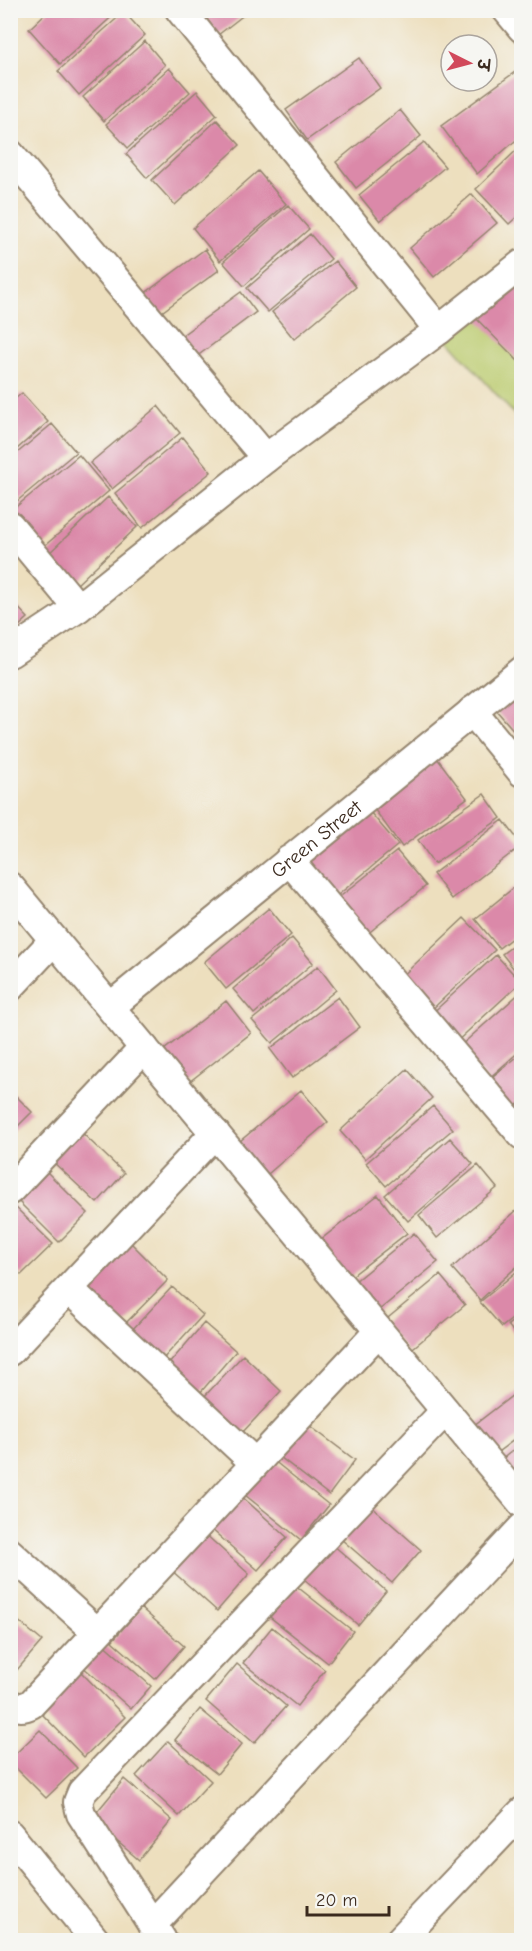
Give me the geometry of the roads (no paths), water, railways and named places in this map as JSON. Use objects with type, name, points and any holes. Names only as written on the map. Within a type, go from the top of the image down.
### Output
[{"type":"street","points":[[180,10],[439,330]]},
{"type":"street","points":[[507,10],[522,28]]},
{"type":"street","points":[[10,154],[266,458]]},
{"type":"street","points":[[10,653],[78,608],[266,458],[439,330],[522,264]]},
{"type":"street","points":[[10,526],[78,608]]},
{"type":"street","name":"Green Street","points":[[110,1007],[522,671]]},
{"type":"street","points":[[472,711],[522,772]]},
{"type":"street","points":[[289,860],[522,1135]]},
{"type":"street","points":[[10,887],[522,1503]]},
{"type":"street","points":[[10,987],[54,940]]},
{"type":"street","points":[[10,1190],[144,1048]]},
{"type":"street","points":[[10,1351],[215,1133]]},
{"type":"street","points":[[69,1289],[255,1463]]},
{"type":"street","points":[[10,1704],[15,1707],[25,1707],[31,1704],[379,1331]]},
{"type":"street","points":[[445,1411],[82,1792],[78,1802],[81,1814],[157,1933],[522,1528]]},
{"type":"street","points":[[10,1553],[97,1632]]},
{"type":"street","points":[[400,1941],[522,1812]]},
{"type":"street","points":[[10,1835],[95,1941]]}]
